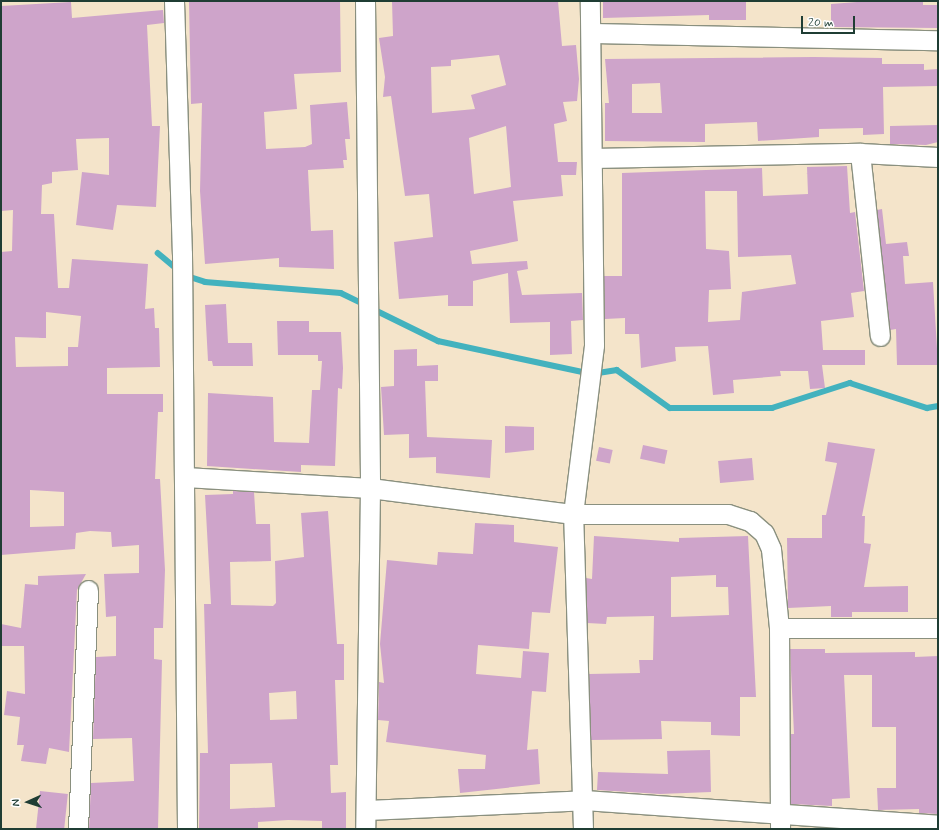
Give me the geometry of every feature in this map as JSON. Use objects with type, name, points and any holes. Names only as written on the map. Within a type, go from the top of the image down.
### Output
[{"type":"street","points":[[174,1],[185,477],[187,829]]},
{"type":"street","points":[[365,1],[370,488],[365,829]]},
{"type":"street","points":[[583,829],[584,800],[573,514],[594,346],[590,1]]},
{"type":"street","points":[[591,33],[938,40]]},
{"type":"street","points":[[592,158],[860,153],[938,157]]},
{"type":"street","points":[[860,153],[880,336]]},
{"type":"street","points":[[185,477],[370,488],[573,514],[728,514],[750,521],[764,533],[771,549],[779,628],[780,822]]},
{"type":"street","points":[[78,829],[88,590]]},
{"type":"street","points":[[779,628],[938,628]]},
{"type":"street","points":[[366,810],[584,800],[780,822],[938,825]]},
{"type":"building","points":[[189,1],[340,1],[341,72],[294,74],[297,109],[264,112],[266,149],[305,147],[312,144],[310,105],[347,102],[350,139],[345,139],[347,160],[343,160],[344,168],[308,170],[311,231],[333,230],[334,269],[279,267],[279,258],[205,264],[200,191],[202,103],[191,104]]},
{"type":"building","points":[[392,1],[558,1],[562,46],[576,45],[579,79],[577,101],[563,102],[567,121],[554,124],[558,162],[577,162],[576,175],[561,175],[563,196],[513,201],[518,241],[470,251],[472,264],[527,261],[528,269],[517,271],[522,295],[582,293],[583,320],[571,321],[572,354],[550,355],[550,322],[510,323],[508,273],[473,281],[473,306],[448,306],[448,295],[399,299],[394,242],[433,237],[429,194],[405,196],[391,96],[383,97],[385,77],[379,38],[393,36]],"holes":[[[499,55],[506,85],[471,95],[475,109],[432,113],[431,67],[451,66],[451,60]],[[506,126],[511,187],[474,194],[469,138]]]},
{"type":"building","points":[[603,1],[746,1],[746,20],[709,20],[709,15],[603,18]]},
{"type":"building","points":[[870,1],[923,1],[923,5],[938,5],[938,28],[831,27],[831,4]]},
{"type":"building","points":[[71,2],[72,18],[163,10],[164,23],[147,25],[152,126],[160,126],[156,207],[117,205],[113,230],[76,225],[82,172],[109,175],[109,138],[76,139],[78,170],[52,172],[52,183],[42,185],[41,214],[54,214],[58,288],[69,288],[72,259],[148,264],[145,309],[154,308],[155,328],[159,328],[160,367],[107,368],[107,394],[163,394],[163,412],[158,412],[155,479],[160,479],[165,570],[163,628],[154,628],[154,659],[162,660],[158,829],[89,829],[91,783],[134,781],[132,738],[93,739],[96,657],[116,656],[116,616],[106,617],[104,574],[139,573],[139,545],[112,547],[111,532],[90,531],[76,533],[75,549],[1,555],[1,252],[12,251],[13,210],[1,211],[1,6]],"holes":[[[46,312],[81,316],[78,347],[68,347],[68,366],[16,367],[15,337],[46,338]],[[30,490],[64,492],[64,526],[30,527]]]},
{"type":"building","points":[[814,57],[882,58],[882,64],[924,64],[924,70],[938,69],[938,86],[883,87],[884,134],[863,135],[863,128],[819,129],[819,137],[758,141],[757,122],[705,124],[705,142],[605,141],[605,103],[609,103],[605,59]],"holes":[[[660,83],[662,113],[632,113],[632,84]]]},
{"type":"building","points":[[938,125],[938,142],[926,145],[890,144],[890,126]]},
{"type":"building","points":[[847,166],[850,213],[855,212],[864,291],[851,293],[854,317],[821,321],[823,350],[865,350],[865,365],[822,365],[825,388],[810,389],[808,371],[780,371],[781,376],[733,380],[734,393],[713,395],[708,346],[675,347],[676,361],[641,368],[639,334],[625,334],[625,318],[605,319],[604,276],[622,276],[622,173],[762,168],[763,196],[808,194],[807,167]],"holes":[[[705,191],[737,191],[738,257],[791,255],[796,284],[742,292],[740,320],[708,322],[709,290],[731,289],[729,251],[706,249]]]},
{"type":"building","points":[[882,209],[886,244],[907,242],[909,256],[903,256],[905,284],[933,282],[938,365],[897,365],[896,329],[890,330],[877,210]]},
{"type":"building","points":[[226,304],[228,343],[252,343],[253,366],[213,366],[212,361],[208,361],[205,305]]},
{"type":"building","points":[[277,321],[309,321],[309,332],[341,332],[343,368],[342,389],[338,388],[335,466],[301,465],[301,472],[207,466],[208,393],[273,397],[274,442],[309,443],[312,390],[320,390],[322,361],[318,361],[318,355],[278,355]]},
{"type":"building","points":[[417,349],[417,366],[438,365],[438,381],[425,381],[427,437],[492,440],[490,478],[436,473],[436,457],[409,458],[409,434],[384,435],[381,387],[394,386],[394,350]]},
{"type":"building","points":[[505,426],[534,427],[534,450],[505,453]]},
{"type":"building","points":[[828,442],[875,449],[862,516],[865,516],[864,543],[871,544],[864,587],[908,586],[908,612],[852,612],[852,617],[831,617],[831,606],[788,608],[787,538],[822,538],[822,515],[826,515],[837,463],[825,461]]},
{"type":"building","points":[[643,445],[667,450],[665,464],[640,459]]},
{"type":"building","points":[[599,447],[613,450],[610,464],[596,461]]},
{"type":"building","points":[[752,458],[754,480],[720,483],[718,461]]},
{"type":"building","points":[[233,491],[254,492],[256,524],[270,524],[271,561],[230,562],[231,605],[273,606],[276,603],[275,561],[304,557],[301,513],[328,511],[337,644],[344,644],[344,680],[335,680],[338,765],[330,765],[331,793],[346,792],[346,829],[322,829],[322,821],[288,820],[258,822],[258,829],[199,829],[200,753],[208,753],[204,604],[211,604],[205,495],[233,494]],"holes":[[[296,691],[297,719],[270,720],[269,693]],[[272,763],[275,807],[230,809],[230,764]]]},
{"type":"building","points":[[475,523],[514,525],[514,542],[558,547],[550,613],[532,612],[529,649],[478,645],[476,674],[521,678],[523,651],[549,653],[546,692],[532,691],[527,750],[538,749],[540,784],[460,793],[458,769],[485,769],[486,755],[386,742],[389,721],[378,720],[379,682],[384,683],[380,644],[387,560],[437,565],[438,552],[473,554]]},
{"type":"building","points":[[594,536],[679,542],[679,538],[748,536],[756,697],[740,697],[740,736],[711,735],[711,722],[661,721],[662,739],[591,740],[589,674],[640,673],[639,660],[653,660],[654,616],[607,617],[606,624],[587,623],[586,578],[592,579]],"holes":[[[716,575],[716,587],[728,587],[729,615],[671,617],[671,577]]]},
{"type":"building","points":[[86,574],[77,590],[69,752],[49,748],[46,764],[21,761],[24,745],[17,745],[20,717],[4,715],[7,691],[25,694],[24,646],[1,646],[1,624],[21,628],[25,584],[38,585],[38,576]]},
{"type":"building","points":[[790,649],[825,649],[825,653],[915,652],[915,657],[938,656],[938,814],[919,813],[919,809],[878,810],[877,788],[896,788],[896,727],[872,727],[872,675],[844,675],[850,798],[832,799],[832,806],[791,804],[791,734],[794,734]]},
{"type":"building","points":[[710,750],[711,792],[660,794],[597,790],[598,772],[668,774],[667,751]]},
{"type":"building","points":[[40,791],[68,794],[64,829],[36,829]]},
{"type":"waterway","points":[[158,253],[178,270]]},
{"type":"waterway","points":[[184,275],[205,282],[341,293],[364,304]]},
{"type":"waterway","points":[[371,308],[438,341],[592,374],[617,370],[670,408],[772,408],[850,383],[927,408],[938,406]]}]
